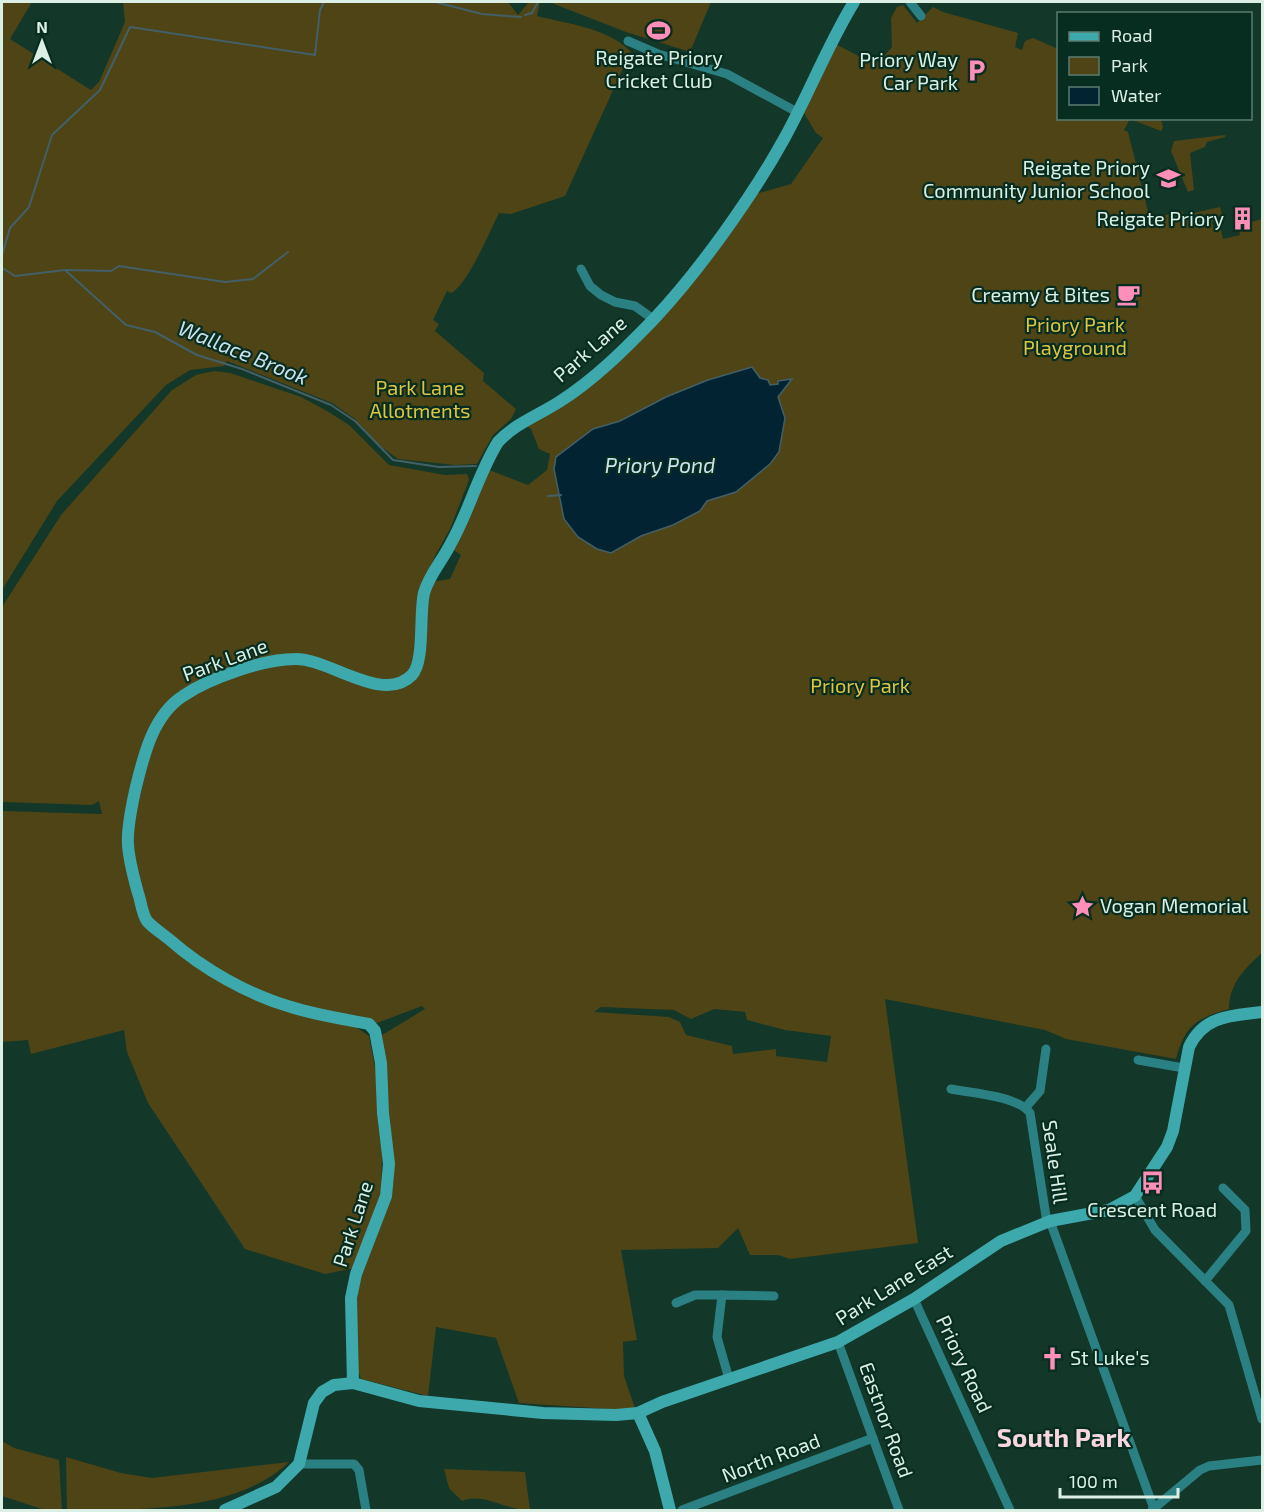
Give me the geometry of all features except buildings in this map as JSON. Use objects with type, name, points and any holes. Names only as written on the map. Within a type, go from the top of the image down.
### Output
[{"type":"street","name":"Park Lane","points":[[353,1383],[351,1298],[356,1274],[386,1196],[389,1164],[383,1113],[381,1063],[375,1031],[369,1024],[289,1007],[242,986],[188,955],[147,920],[129,862],[126,837],[140,767],[152,735],[165,711],[183,696],[248,669],[297,658],[312,660],[362,680],[380,684],[404,681],[412,676],[420,657],[420,611],[426,588],[450,546],[498,442],[516,426],[574,391],[620,353],[680,288],[753,188],[797,112],[830,42],[854,2]]},
{"type":"street","points":[[910,2],[921,16]]},
{"type":"street","points":[[628,41],[658,54],[727,74],[797,112]]},
{"type":"street","points":[[581,269],[590,286],[601,295],[615,302],[635,306],[653,319]]},
{"type":"street","name":"Park Lane East","points":[[353,1383],[419,1401],[543,1413],[616,1415],[638,1413],[838,1342],[914,1299],[1001,1241],[1048,1222],[1109,1210],[1135,1196],[1167,1147],[1173,1131],[1184,1068],[1193,1038],[1209,1022],[1224,1016],[1263,1012]]},
{"type":"street","name":"Seale Hill","points":[[1026,1107],[1040,1091],[1046,1049]]},
{"type":"street","points":[[1138,1060],[1184,1068]]},
{"type":"street","name":"Seale Hill","points":[[951,1089],[1011,1100],[1026,1107],[1032,1118],[1041,1200],[1153,1510]]},
{"type":"street","points":[[1205,1281],[1246,1231],[1245,1210],[1223,1188]]},
{"type":"street","points":[[1135,1196],[1155,1230],[1229,1305],[1263,1419]]},
{"type":"street","points":[[676,1303],[695,1295],[774,1296]]},
{"type":"street","points":[[722,1295],[717,1336],[729,1379]]},
{"type":"street","name":"Priory Road","points":[[914,1299],[1010,1510]]},
{"type":"street","name":"Eastnor Road","points":[[838,1342],[899,1510]]},
{"type":"street","points":[[225,1510],[276,1487],[299,1464],[318,1397],[334,1385],[353,1383]]},
{"type":"street","points":[[638,1413],[655,1451],[670,1510]]},
{"type":"street","name":"North Road","points":[[682,1510],[873,1438]]},
{"type":"street","points":[[1153,1510],[1200,1470],[1209,1466],[1263,1460]]},
{"type":"street","points":[[299,1464],[354,1464],[359,1470],[366,1510]]},
{"type":"green space","name":"Park Lane Allotments","points":[[2,2],[32,2],[10,39],[91,90],[99,82],[125,22],[123,2],[508,2],[518,15],[529,2],[540,2],[537,16],[600,32],[622,44],[631,52],[628,66],[624,66],[565,196],[511,214],[499,213],[471,269],[457,288],[451,293],[447,291],[433,320],[439,324],[435,331],[484,373],[483,381],[516,409],[511,419],[493,435],[477,464],[455,465],[398,459],[376,443],[355,419],[332,403],[227,361],[224,366],[190,370],[166,385],[57,501],[2,590]]},
{"type":"green space","name":"Reigate Priory Cricket Club","points":[[549,2],[711,2],[690,52],[626,32]]},
{"type":"green space","points":[[903,5],[917,23],[933,7],[943,12],[1018,33],[1015,47],[1022,50],[1025,41],[1033,38],[1057,49],[1057,120],[1129,120],[1124,130],[1128,132],[1150,219],[1182,211],[1185,215],[1220,207],[1223,218],[1212,222],[1215,232],[1221,230],[1223,239],[1240,235],[1238,226],[1262,219],[1262,953],[1239,977],[1232,992],[1229,1009],[1208,1016],[1194,1025],[1184,1038],[1176,1059],[1066,1039],[1045,1030],[885,999],[918,1243],[790,1259],[778,1255],[750,1255],[738,1228],[718,1248],[621,1250],[637,1340],[623,1342],[624,1376],[635,1408],[624,1410],[519,1403],[496,1338],[436,1327],[428,1396],[361,1379],[356,1366],[356,1307],[360,1279],[392,1196],[393,1160],[382,1035],[425,1009],[422,1006],[377,1023],[299,1007],[244,984],[210,964],[204,970],[261,1001],[296,1013],[343,1022],[369,1036],[378,1083],[378,1122],[382,1156],[381,1192],[354,1268],[325,1274],[245,1249],[148,1103],[127,1052],[124,1030],[31,1054],[28,1040],[2,1042],[2,811],[102,814],[99,801],[92,805],[2,802],[2,607],[61,515],[172,390],[196,375],[214,371],[230,373],[301,397],[349,425],[389,465],[445,475],[467,474],[469,480],[450,529],[435,556],[424,583],[450,579],[461,555],[452,549],[489,470],[528,485],[547,470],[550,454],[539,449],[531,429],[524,424],[578,392],[656,321],[752,195],[791,184],[823,138],[816,133],[804,113],[835,44],[862,57],[879,62],[892,47],[891,18],[897,7]],"holes":[[[601,1007],[674,1010],[691,1019],[714,1009],[745,1012],[747,1020],[785,1030],[831,1036],[827,1062],[776,1056],[776,1049],[733,1054],[732,1046],[686,1035],[680,1022],[669,1017],[594,1012]]]},
{"type":"green space","points":[[1133,120],[1161,120],[1163,127],[1161,131]]},
{"type":"green space","points":[[1225,135],[1225,137],[1207,142],[1205,147],[1190,153],[1194,190],[1188,192],[1171,151],[1174,141]]},
{"type":"green space","points":[[2,1441],[14,1448],[59,1460],[62,1510],[45,1510],[2,1496]]},
{"type":"green space","points":[[66,1457],[121,1473],[152,1478],[289,1462],[268,1478],[243,1491],[215,1499],[156,1508],[67,1510]]},
{"type":"green space","points":[[444,1469],[525,1472],[530,1510],[512,1508],[487,1500],[462,1501],[449,1488]]},
{"type":"water","name":"Priory Pond","points":[[752,367],[760,378],[768,380],[770,385],[792,379],[778,397],[785,418],[779,452],[770,464],[736,492],[707,501],[700,511],[673,525],[641,536],[611,553],[597,549],[578,537],[564,519],[554,469],[556,457],[593,429],[620,421],[666,397],[708,380]]},
{"type":"waterway","points":[[2,255],[10,228],[29,207],[52,135],[100,90],[130,27],[315,55],[320,10],[324,2]]},
{"type":"waterway","points":[[435,2],[482,14],[521,17]]},
{"type":"waterway","points":[[525,15],[532,13],[538,2]]},
{"type":"waterway","points":[[66,270],[111,271],[119,266],[225,282],[253,279],[288,252]]},
{"type":"waterway","name":"Wallace Brook","points":[[2,268],[15,276],[65,270],[126,325],[155,332],[197,355],[242,369],[331,405],[355,421],[393,460],[439,467],[476,466]]},
{"type":"waterway","points":[[548,496],[561,495]]},
{"type":"place","name":"Reigate Priory Cricket Club","points":[[659,30]]},
{"type":"place","name":"Priory Way Car Park","points":[[976,71]]},
{"type":"place","name":"Reigate Priory Community Junior School","points":[[1168,179]]},
{"type":"place","name":"Reigate Priory","points":[[1242,219]]},
{"type":"place","name":"Creamy & Bites","points":[[1128,295]]},
{"type":"place","name":"Vogan Memorial","points":[[1082,906]]},
{"type":"place","name":"Crescent Road","points":[[1152,1183]]},
{"type":"place","name":"St Luke's","points":[[1052,1358]]},
{"type":"district","name":"South Park","points":[[1064,1438]]},
{"type":"park label","name":"Priory Park Playground","points":[[1075,336]]},
{"type":"park label","name":"Priory Park","points":[[860,686]]}]
